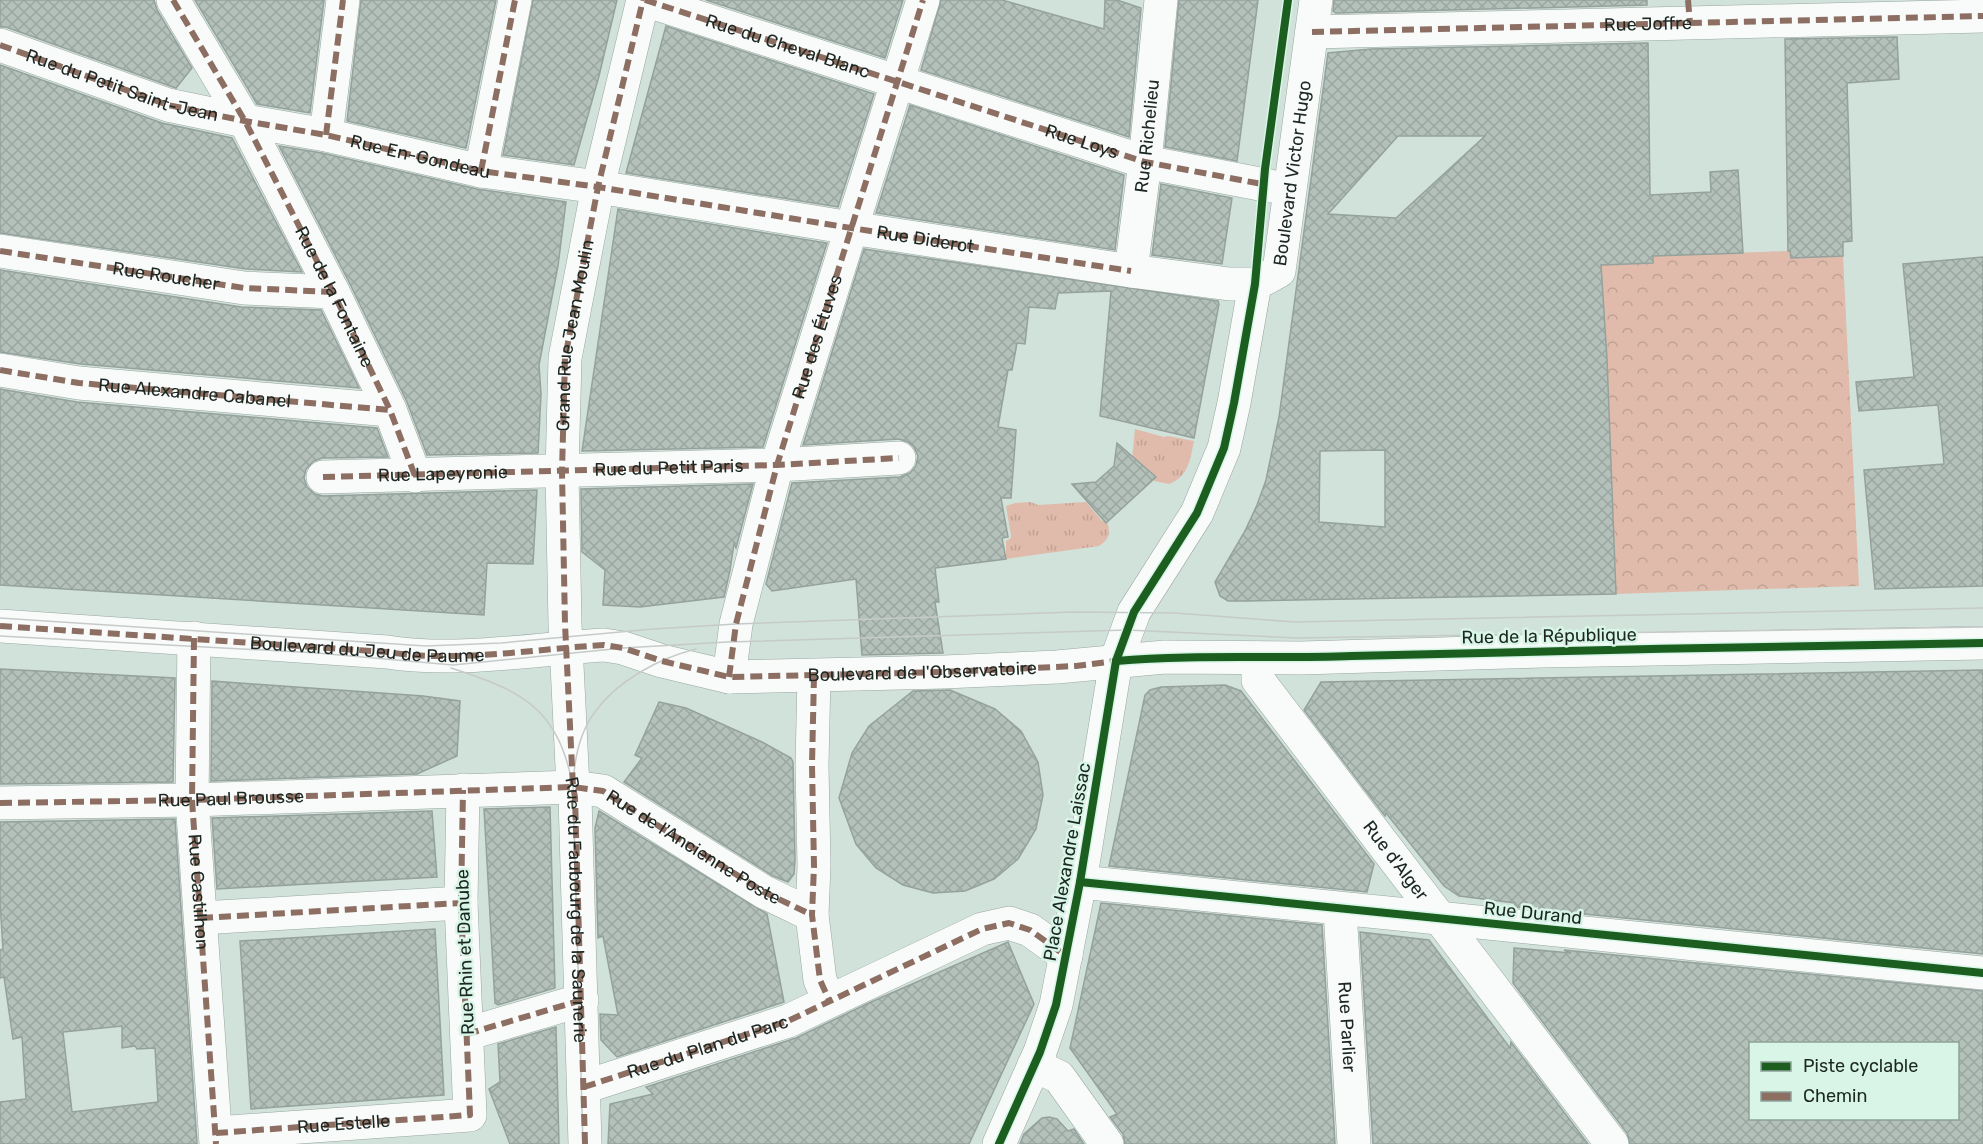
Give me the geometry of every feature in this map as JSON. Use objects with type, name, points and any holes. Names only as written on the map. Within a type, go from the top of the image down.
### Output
[{"type":"street","name":"Rue de la Fontaine","points":[[173,0],[244,121],[333,292],[390,410],[415,476]]},
{"type":"street","points":[[326,135],[343,0]]},
{"type":"street","points":[[481,171],[515,0]]},
{"type":"street","name":"Rue du Cheval Blanc","points":[[644,0],[897,83]]},
{"type":"street","name":"Grand Rue Jean Moulin","points":[[567,662],[562,472],[565,358],[598,187],[644,0]]},
{"type":"street","name":"Rue des Étuves","points":[[729,677],[736,624],[777,465],[923,0]]},
{"type":"street","name":"Rue Richelieu","points":[[1131,271],[1145,162],[1161,0]]},
{"type":"street","name":"Rue Joffre","points":[[1314,16],[1689,11],[1983,16]]},
{"type":"street","name":"Boulevard Victor Hugo","points":[[1116,661],[1134,612],[1197,513],[1224,448],[1255,284],[1279,271],[1314,16]]},
{"type":"street","name":"Rue du Petit Saint-Jean","points":[[0,45],[168,105],[244,121]]},
{"type":"street","name":"Rue Loys","points":[[897,83],[1145,162],[1270,186]]},
{"type":"street","name":"Rue En-Gondeau","points":[[244,121],[326,135],[481,171],[598,187]]},
{"type":"street","name":"Rue Diderot","points":[[598,187],[1131,271],[1229,284],[1255,284]]},
{"type":"street","name":"Rue Roucher","points":[[0,251],[244,288],[333,292]]},
{"type":"street","name":"Rue Alexandre Cabanel","points":[[0,370],[79,383],[390,410]]},
{"type":"street","name":"Rue du Petit Paris","points":[[562,472],[777,465],[900,458]]},
{"type":"street","name":"Rue Lapeyronie","points":[[323,477],[562,472]]},
{"type":"street","name":"Boulevard du Jeu de Paume","points":[[0,626],[387,652],[411,656],[470,655],[567,662],[604,645],[624,648],[662,661],[729,677]]},
{"type":"street","name":"Rue Castilhon","points":[[194,638],[192,800],[216,1139]]},
{"type":"street","name":"Rue de la République","points":[[1116,661],[1165,657],[1258,658],[1983,643]]},
{"type":"street","name":"Rue d'Alger","points":[[1258,658],[1258,680],[1612,1144]]},
{"type":"street","name":"Boulevard de l'Observatoire","points":[[729,677],[1076,666],[1116,661]]},
{"type":"street","name":"Place Alexandre Laissac","points":[[999,1144],[1034,1065],[1056,1005],[1080,882],[1116,661]]},
{"type":"street","name":"Rue du Faubourg de la Saunerie","points":[[567,662],[575,797],[585,1144]]},
{"type":"street","points":[[814,676],[812,915],[820,980],[829,1000]]},
{"type":"street","name":"Rue de l'Ancienne Poste","points":[[463,790],[573,787],[603,791],[764,892],[812,915]]},
{"type":"street","name":"Rue Paul Brousse","points":[[0,803],[192,800],[463,790]]},
{"type":"street","name":"Rue Rhin et Danube","points":[[463,790],[461,903],[470,1115]]},
{"type":"street","name":"Rue Durand","points":[[1080,882],[1983,973]]},
{"type":"street","points":[[201,918],[461,903]]},
{"type":"street","name":"Rue Parlier","points":[[1340,910],[1354,1144]]},
{"type":"street","name":"Place Alexandre Laissac","points":[[829,1000],[982,929],[1008,923],[1030,930],[1066,956]]},
{"type":"street","points":[[467,1034],[582,1000]]},
{"type":"street","name":"Rue du Plan du Parc","points":[[584,1087],[788,1021],[829,1000]]},
{"type":"street","points":[[1034,1065],[1059,1077],[1107,1144]]},
{"type":"street","name":"Rue Estelle","points":[[216,1139],[470,1115]]},
{"type":"green space","points":[[1790,251],[1791,258],[1843,256],[1859,586],[1616,594],[1601,265],[1653,263],[1653,256]]},
{"type":"green space","points":[[1135,429],[1164,437],[1194,441],[1188,467],[1181,477],[1169,484],[1154,481],[1154,475],[1132,459]]},
{"type":"green space","points":[[1031,502],[1038,505],[1086,502],[1102,521],[1107,522],[1109,533],[1107,539],[1099,546],[1006,559],[1006,541],[1011,536],[1006,506]]},
{"type":"building","points":[[0,0],[154,0],[157,10],[192,68],[176,88],[6,27],[0,27]]},
{"type":"building","points":[[195,0],[324,0],[310,113],[257,104]]},
{"type":"building","points":[[361,0],[496,0],[466,148],[347,121]]},
{"type":"building","points":[[533,0],[617,0],[574,165],[503,155]]},
{"type":"building","points":[[706,0],[903,0],[885,58]]},
{"type":"building","points":[[941,0],[1002,0],[1104,29],[1105,0],[1117,0],[1141,8],[1129,137],[921,70]]},
{"type":"building","points":[[1179,0],[1258,0],[1237,161],[1165,147]]},
{"type":"building","points":[[1334,0],[1647,0],[1647,5],[1336,13],[1333,11]]},
{"type":"building","points":[[666,26],[874,94],[838,207],[626,173]]},
{"type":"building","points":[[1897,37],[1899,79],[1847,83],[1852,241],[1843,242],[1843,256],[1791,258],[1790,251],[1788,251],[1785,39]]},
{"type":"building","points":[[1648,43],[1650,195],[1711,192],[1710,172],[1738,170],[1743,253],[1653,256],[1653,263],[1601,265],[1616,594],[1247,601],[1228,601],[1220,596],[1215,582],[1245,531],[1257,505],[1266,480],[1279,417],[1328,53],[1371,49]],"holes":[[[1398,136],[1485,136],[1396,218],[1328,214]],[[1385,450],[1385,527],[1319,522],[1320,451]]]},
{"type":"building","points":[[0,65],[162,123],[232,138],[302,272],[246,269],[0,233]]},
{"type":"building","points":[[910,105],[1124,175],[1115,250],[876,213]]},
{"type":"building","points":[[279,146],[322,153],[477,189],[566,202],[558,266],[539,365],[541,394],[538,453],[427,455],[407,402]]},
{"type":"building","points":[[1161,184],[1232,198],[1222,264],[1152,255]]},
{"type":"building","points":[[618,209],[827,243],[763,447],[582,451]]},
{"type":"building","points":[[864,249],[1218,301],[1219,304],[1194,438],[1100,416],[1111,291],[1058,293],[1055,309],[1029,307],[1025,344],[1017,343],[1012,370],[1008,370],[998,427],[1016,430],[1011,498],[1001,498],[1008,537],[1002,538],[1006,559],[935,568],[939,602],[935,602],[943,653],[862,655],[856,579],[772,591],[766,584],[792,483],[900,477],[910,473],[916,466],[918,456],[914,447],[899,439],[803,445]]},
{"type":"building","points":[[1983,257],[1983,586],[1875,589],[1864,470],[1944,464],[1938,405],[1859,411],[1856,382],[1914,377],[1903,264]]},
{"type":"building","points":[[0,270],[241,307],[321,310],[359,388],[81,364],[0,352]]},
{"type":"building","points":[[0,389],[77,402],[377,428],[388,457],[322,458],[314,461],[306,469],[304,478],[307,487],[315,494],[323,496],[537,490],[533,564],[487,563],[484,615],[0,585]]},
{"type":"building","points":[[1117,443],[1156,477],[1106,523],[1072,484],[1096,482],[1114,466]]},
{"type":"building","points":[[753,484],[736,548],[734,544],[724,597],[640,607],[603,605],[605,570],[582,552],[581,489]]},
{"type":"building","points":[[0,669],[175,678],[173,782],[0,784]]},
{"type":"building","points":[[1983,670],[1983,954],[1515,907],[1515,903],[1459,896],[1444,886],[1386,813],[1385,816],[1304,710],[1321,682]]},
{"type":"building","points":[[212,681],[423,696],[460,701],[457,756],[417,774],[211,781]]},
{"type":"building","points":[[1225,685],[1241,691],[1374,864],[1367,892],[1109,866],[1145,695],[1150,690],[1161,687]]},
{"type":"building","points":[[950,690],[995,709],[1021,731],[1038,762],[1043,795],[1036,829],[1018,859],[994,879],[965,891],[933,893],[903,885],[876,868],[856,844],[839,798],[852,753],[869,726],[913,691]]},
{"type":"building","points":[[659,702],[686,708],[762,742],[791,758],[793,762],[795,860],[794,874],[788,882],[773,876],[624,782],[642,758],[635,755]]},
{"type":"building","points":[[550,807],[555,988],[498,1005],[495,1003],[484,809]]},
{"type":"building","points":[[432,811],[437,877],[217,889],[212,818]]},
{"type":"building","points":[[599,811],[767,914],[784,1002],[617,1057],[601,1040],[600,1014],[618,1015],[603,936],[598,938],[595,828]]},
{"type":"building","points":[[175,819],[197,1144],[0,1144],[0,1102],[26,1099],[22,1037],[13,1039],[4,977],[0,978],[0,950],[3,949],[0,903],[0,822]],"holes":[[[122,1026],[122,1048],[135,1046],[137,1049],[155,1048],[158,1102],[72,1112],[63,1032]]]},
{"type":"building","points":[[1101,903],[1322,925],[1335,1144],[1125,1144],[1123,1134],[1110,1117],[1117,1114],[1070,1048]]},
{"type":"building","points":[[435,929],[444,1095],[251,1109],[240,941]]},
{"type":"building","points":[[1360,932],[1429,940],[1510,1048],[1511,1042],[1588,1144],[1373,1144]]},
{"type":"building","points":[[1008,942],[1034,1004],[969,1144],[608,1144],[610,1104],[653,1094],[646,1087],[796,1038],[871,1002]]},
{"type":"building","points":[[1514,948],[1571,953],[1564,950],[1983,991],[1983,1144],[1630,1144],[1627,1133],[1513,983]]},
{"type":"building","points":[[556,1027],[559,1144],[510,1144],[489,1089],[500,1082],[498,1044]]},
{"type":"building","points":[[1042,1118],[1057,1119],[1068,1131],[1074,1129],[1084,1144],[1020,1144],[1024,1134]]},
{"type":"tram line","points":[[0,618],[426,646],[501,643],[736,624],[1073,612],[1175,613],[1295,622],[1983,608]]},
{"type":"tram line","points":[[0,636],[317,653],[453,665],[623,648],[727,642],[1127,630],[1297,638],[1983,627]]},
{"type":"tram line","points":[[574,773],[583,733],[590,719],[604,701],[640,672],[668,658],[696,649]]},
{"type":"tram line","points":[[451,668],[498,685],[533,706],[547,720],[558,738],[566,760],[573,787],[583,1144]]},
{"type":"marked path","points":[[173,0],[245,121],[333,292],[390,410],[415,476]]},
{"type":"marked path","points":[[326,135],[343,0]]},
{"type":"marked path","points":[[481,171],[515,0]]},
{"type":"marked path","points":[[585,1144],[575,797],[565,624],[562,472],[565,358],[598,187],[643,0]]},
{"type":"marked path","points":[[645,0],[1145,162],[1267,185]]},
{"type":"marked path","points":[[729,677],[736,624],[777,465],[923,0]]},
{"type":"marked path","points":[[1688,0],[1690,23]]},
{"type":"marked path","points":[[1312,32],[1983,16]]},
{"type":"marked path","points":[[0,45],[168,105],[326,135],[481,171],[598,187],[1131,271]]},
{"type":"marked path","points":[[0,251],[244,288],[333,292]]},
{"type":"marked path","points":[[0,370],[79,383],[390,410]]},
{"type":"marked path","points":[[323,477],[777,465],[899,458]]},
{"type":"marked path","points":[[0,626],[441,656],[468,656],[604,645],[623,648],[662,661],[729,677],[944,672],[1076,666],[1116,661]]},
{"type":"marked path","points":[[194,638],[192,800],[216,1144]]},
{"type":"marked path","points":[[814,676],[812,915],[820,980],[829,1000]]},
{"type":"marked path","points":[[0,803],[192,800],[573,787],[603,791],[764,892],[812,915]]},
{"type":"marked path","points":[[216,1133],[470,1115],[461,903],[463,790]]},
{"type":"marked path","points":[[201,918],[461,903]]},
{"type":"marked path","points":[[584,1087],[788,1021],[982,929],[1009,923],[1030,930],[1066,956]]},
{"type":"marked path","points":[[467,1034],[582,1000]]},
{"type":"cycle path","points":[[999,1144],[1040,1052],[1056,1005],[1080,882],[1116,661],[1134,612],[1197,513],[1224,448],[1255,284],[1265,169],[1288,0]]},
{"type":"cycle path","points":[[1116,661],[1983,643]]},
{"type":"cycle path","points":[[1080,882],[1983,973]]}]
